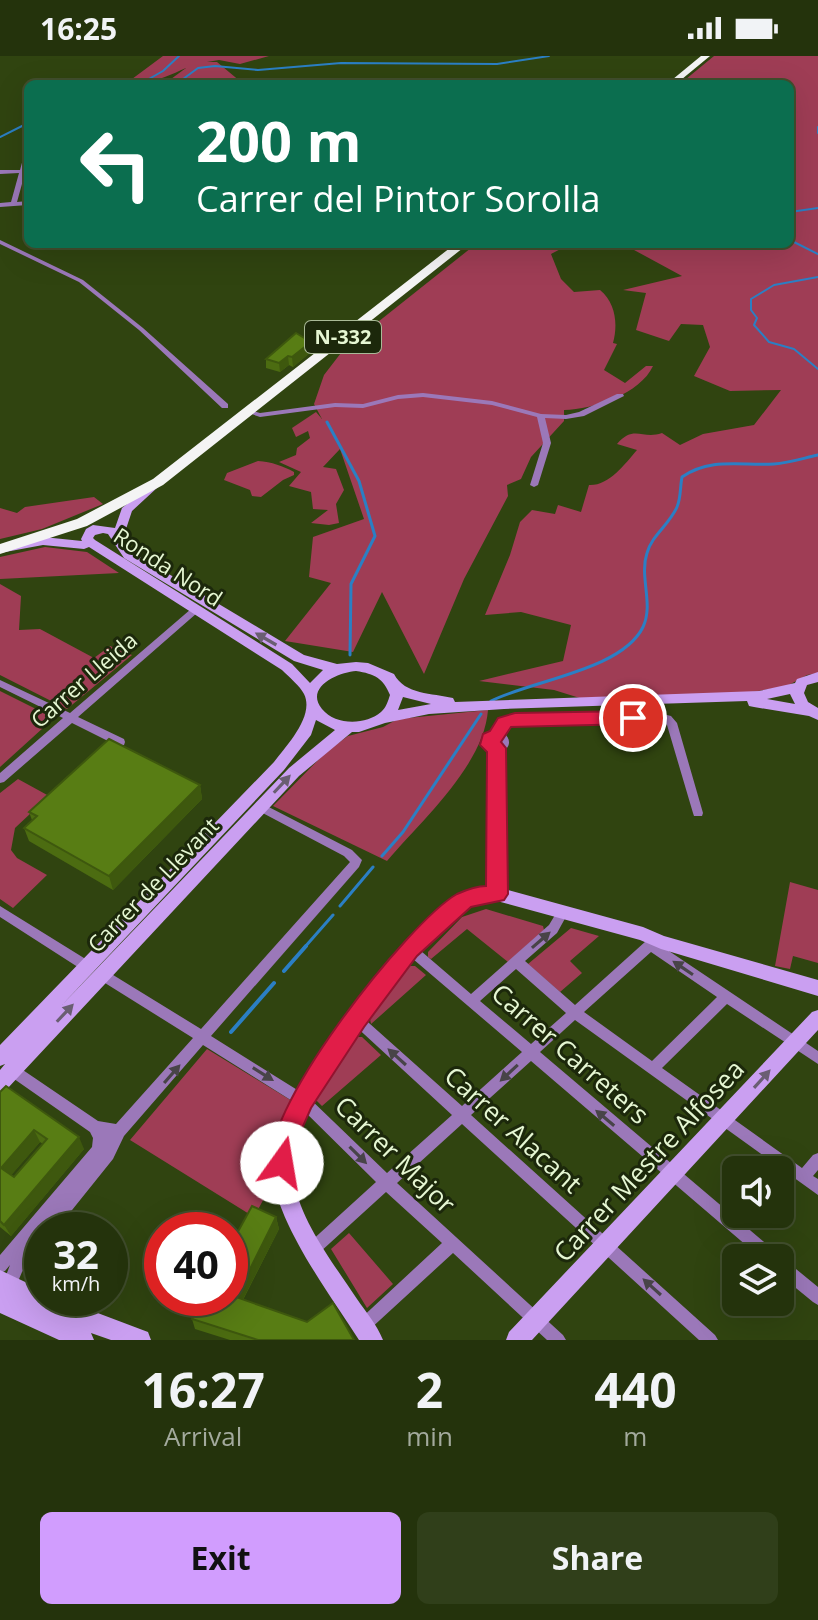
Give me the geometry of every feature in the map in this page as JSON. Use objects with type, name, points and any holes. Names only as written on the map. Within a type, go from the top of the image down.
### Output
[{"type":"highway","points":[[676,80],[706,56]]},
{"type":"highway","name":"N-332","points":[[0,546],[77,526],[119,506],[158,482],[457,248]]},
{"type":"highway","name":"N-332","points":[[0,546],[97,513],[147,484],[243,415]]},
{"type":"main road","points":[[118,537],[126,510],[158,482]]},
{"type":"main road","points":[[84,545],[75,532],[77,526],[97,513]]},
{"type":"main road","points":[[58,528],[77,526],[103,529]]},
{"type":"main road","name":"Ronda Nord","points":[[504,704],[429,709],[348,727],[328,721],[287,667],[194,611],[87,539],[90,532],[103,529],[118,537],[128,555],[299,658],[338,669],[373,669],[389,677],[396,688],[411,695],[449,703],[690,700],[759,696],[799,687],[809,679],[818,677]]},
{"type":"main road","points":[[0,546],[43,541],[84,545],[102,551]]},
{"type":"main road","points":[[312,700],[320,679],[338,669]]},
{"type":"main road","points":[[799,687],[799,699],[814,713]]},
{"type":"main road","points":[[384,718],[397,701],[396,688]]},
{"type":"main road","name":"Carrer de Llevant","points":[[4,1070],[279,766],[306,731],[312,700]]},
{"type":"main road","name":"Ronda Nord","points":[[690,700],[761,703],[814,713]]},
{"type":"main road","name":"Carrer de Llevant","points":[[95,970],[294,772],[348,727]]},
{"type":"main road","points":[[368,1333],[295,1215],[284,1187],[284,1140],[302,1100],[356,1019],[410,949],[464,901],[479,895],[497,894],[632,933],[655,944],[818,988]]},
{"type":"main road","name":"Carrer Mestre Alfosea","points":[[517,1340],[818,1018]]},
{"type":"main road","points":[[2,1284],[83,1340]]},
{"type":"main road","points":[[2,1284],[61,1311],[140,1340]]},
{"type":"street","points":[[0,172],[24,171],[14,204]]},
{"type":"street","points":[[0,205],[24,203]]},
{"type":"street","points":[[0,242],[81,281],[141,329],[225,406]]},
{"type":"street","points":[[243,415],[335,405],[363,406],[398,397],[423,395],[492,403],[541,416],[581,414],[620,396]]},
{"type":"street","points":[[534,485],[547,443],[541,416]]},
{"type":"street","name":"Carrer Lleida","points":[[0,779],[194,611]]},
{"type":"street","points":[[0,683],[120,742]]},
{"type":"street","points":[[497,894],[497,742],[505,723],[515,720],[667,719],[672,723],[698,813]]},
{"type":"street","points":[[61,1212],[108,1154],[119,1131],[356,860],[261,807]]},
{"type":"street","name":"Carrer Major","points":[[0,911],[302,1100],[387,1183],[558,1340]]},
{"type":"street","points":[[472,1001],[553,929],[562,913]]},
{"type":"street","points":[[314,1248],[655,944],[818,1058]]},
{"type":"street","name":"Carrer Carreters","points":[[410,949],[529,1054],[755,1244]]},
{"type":"street","points":[[517,962],[575,1013],[818,1188]]},
{"type":"street","points":[[653,1068],[726,996]]},
{"type":"street","name":"Carrer Alacant","points":[[356,1019],[710,1340]]},
{"type":"street","points":[[4,1070],[95,1127],[119,1131]]},
{"type":"street","points":[[2,1284],[98,1150],[100,1138],[95,1127]]},
{"type":"street","points":[[803,1177],[818,1160]]},
{"type":"street","points":[[368,1333],[453,1243]]},
{"type":"street","points":[[2,1284],[24,1258]]},
{"type":"street","points":[[794,1277],[818,1297]]},
{"type":"shaded area","points":[[163,56],[269,56],[240,64],[219,60],[207,62],[217,62],[239,80],[167,80],[186,68],[153,80],[132,79]]},
{"type":"shaded area","points":[[714,56],[818,56],[818,673],[807,675],[787,686],[741,694],[583,699],[554,690],[479,681],[563,661],[571,625],[521,612],[485,615],[520,522],[532,510],[555,514],[558,505],[581,512],[589,485],[610,478],[637,450],[617,444],[628,435],[662,433],[680,445],[703,434],[754,425],[781,390],[730,391],[694,376],[710,347],[703,325],[681,324],[669,341],[636,330],[646,293],[623,290],[682,276],[630,248],[794,248],[794,80],[685,80]]},
{"type":"shaded area","points":[[277,78],[306,80],[259,80]]},
{"type":"shaded area","points":[[471,248],[562,248],[551,254],[561,279],[574,292],[600,290],[609,301],[614,315],[613,343],[617,344],[604,370],[625,383],[646,366],[653,366],[638,385],[615,398],[589,407],[564,410],[564,421],[531,457],[521,479],[507,485],[508,496],[464,579],[424,674],[382,592],[353,652],[285,641],[331,583],[309,577],[313,537],[364,519],[340,449],[323,467],[336,469],[344,490],[336,504],[339,523],[311,523],[328,510],[313,509],[311,492],[289,486],[301,472],[279,462],[296,455],[297,448],[310,438],[308,431],[296,437],[292,428],[316,412],[322,419],[314,404],[324,375],[344,349]]},
{"type":"shaded area","points":[[258,461],[281,466],[294,472],[294,475],[261,497],[252,496],[250,490],[224,480],[227,473]]},
{"type":"shaded area","points":[[94,497],[103,504],[42,529],[0,539],[0,508],[17,513],[25,507]]},
{"type":"shaded area","points":[[45,547],[87,552],[119,573],[0,579],[0,557]]},
{"type":"shaded area","points":[[0,584],[21,596],[19,630],[40,629],[94,658],[110,646],[132,655],[67,709],[0,675]]},
{"type":"shaded area","points":[[0,691],[54,718],[0,767]]},
{"type":"shaded area","points":[[488,710],[484,731],[464,771],[387,861],[273,806],[326,752],[348,736],[383,727],[398,719]]},
{"type":"shaded area","points":[[18,779],[49,796],[15,828],[11,850],[17,858],[47,875],[13,908],[0,899],[0,793]]},
{"type":"shaded area","points":[[790,882],[818,890],[818,963],[793,956],[790,969],[775,966]]},
{"type":"shaded area","points":[[486,909],[543,926],[544,930],[508,962],[467,929],[431,959],[428,957],[428,952],[462,917]]},
{"type":"shaded area","points":[[571,928],[599,936],[570,961],[582,973],[560,992],[528,964]]},
{"type":"shaded area","points":[[409,966],[415,966],[426,975],[371,1024],[370,1019]]},
{"type":"shaded area","points":[[356,1037],[362,1037],[381,1055],[322,1106],[315,1094]]},
{"type":"shaded area","points":[[207,1049],[292,1101],[274,1137],[268,1191],[254,1217],[130,1140]]},
{"type":"shaded area","points":[[349,1233],[393,1284],[367,1308],[331,1249]]},
{"type":"building","points":[[296,333],[311,342],[279,363],[266,359]]},
{"type":"building","points":[[109,739],[200,785],[109,876],[24,828],[37,816],[29,812]]},
{"type":"building","points":[[6,1086],[79,1137],[4,1225],[0,1221],[0,1092]],"holes":[[[34,1130],[47,1139],[14,1177],[1,1168]]]},
{"type":"building","points":[[252,1206],[276,1217],[248,1273],[248,1213]]},
{"type":"building","points":[[248,1301],[307,1322],[333,1303],[354,1340],[258,1340],[192,1319],[194,1316],[248,1316]]},
{"type":"waterway","points":[[147,80],[179,56]]},
{"type":"waterway","points":[[182,80],[198,68],[215,66],[258,70],[341,63],[497,64],[549,56]]},
{"type":"waterway","points":[[0,137],[24,125]]},
{"type":"waterway","points":[[818,127],[818,133]]},
{"type":"waterway","points":[[794,211],[818,208]]},
{"type":"waterway","points":[[794,242],[818,254]]},
{"type":"waterway","points":[[818,277],[774,285],[751,299],[751,310],[757,318],[754,325],[769,342],[794,349],[818,369]]},
{"type":"waterway","points":[[327,422],[359,481],[375,536],[351,584],[350,655]]},
{"type":"waterway","points":[[491,701],[597,664],[632,642],[646,618],[647,553],[677,507],[682,477],[715,465],[774,464],[818,455]]},
{"type":"waterway","points":[[382,856],[403,832],[481,714]]},
{"type":"waterway","points":[[340,906],[373,867]]},
{"type":"waterway","points":[[304,948],[333,915]]},
{"type":"waterway","points":[[284,971],[306,946]]},
{"type":"waterway","points":[[231,1032],[274,983]]},
{"type":"route","points":[[282,1163],[284,1140],[302,1100],[356,1019],[410,949],[464,901],[479,895],[497,894],[497,748],[488,741],[497,736],[505,723],[515,720],[633,718]]}]
